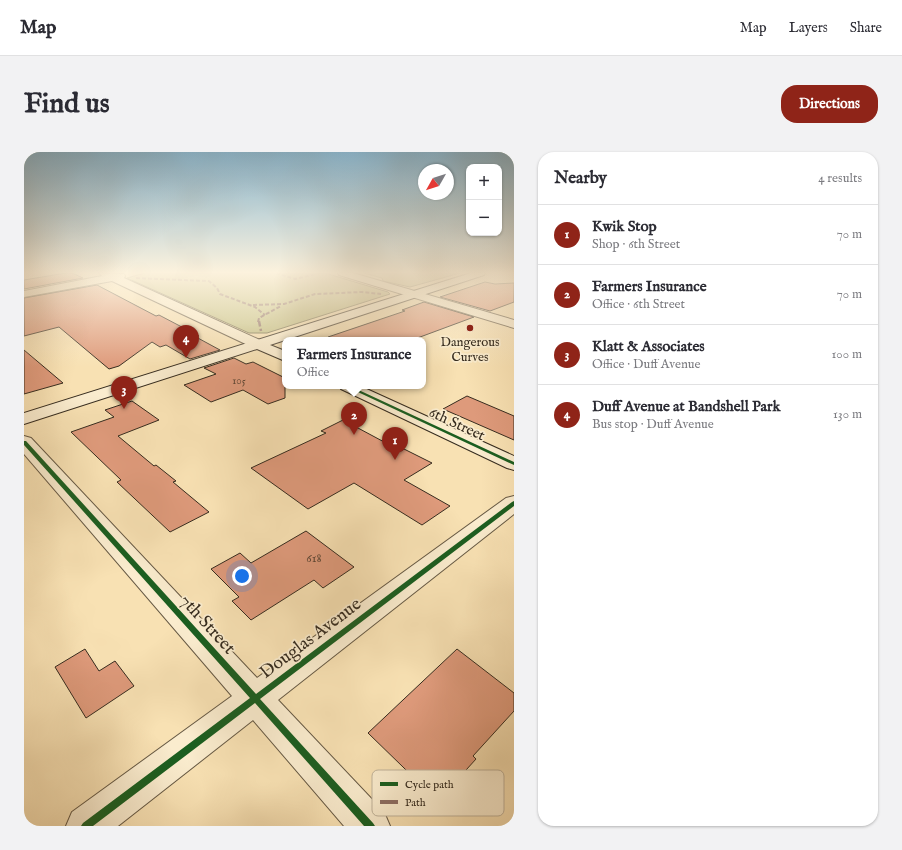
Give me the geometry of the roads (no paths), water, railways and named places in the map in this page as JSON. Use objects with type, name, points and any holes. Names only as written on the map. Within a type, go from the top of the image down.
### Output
[{"type":"street","points":[[172,304],[282,356]]},
{"type":"street","points":[[24,419],[380,304]]},
{"type":"street","points":[[448,304],[514,324]]},
{"type":"street","name":"6th Street","points":[[352,389],[514,464]]},
{"type":"street","name":"7th Street","points":[[24,442],[370,826]]},
{"type":"street","name":"Douglas Avenue","points":[[86,826],[514,503]]},
{"type":"place","name":"Dangerous Curves","points":[[470,328]]},
{"type":"place","name":"Duff Avenue at Bandshell Park","points":[[186,358]]},
{"type":"place","name":"Klatt & Associates","points":[[124,409]]},
{"type":"place","name":"Farmers Insurance","points":[[354,435]]},
{"type":"place","name":"Kwik Stop","points":[[395,460]]}]
